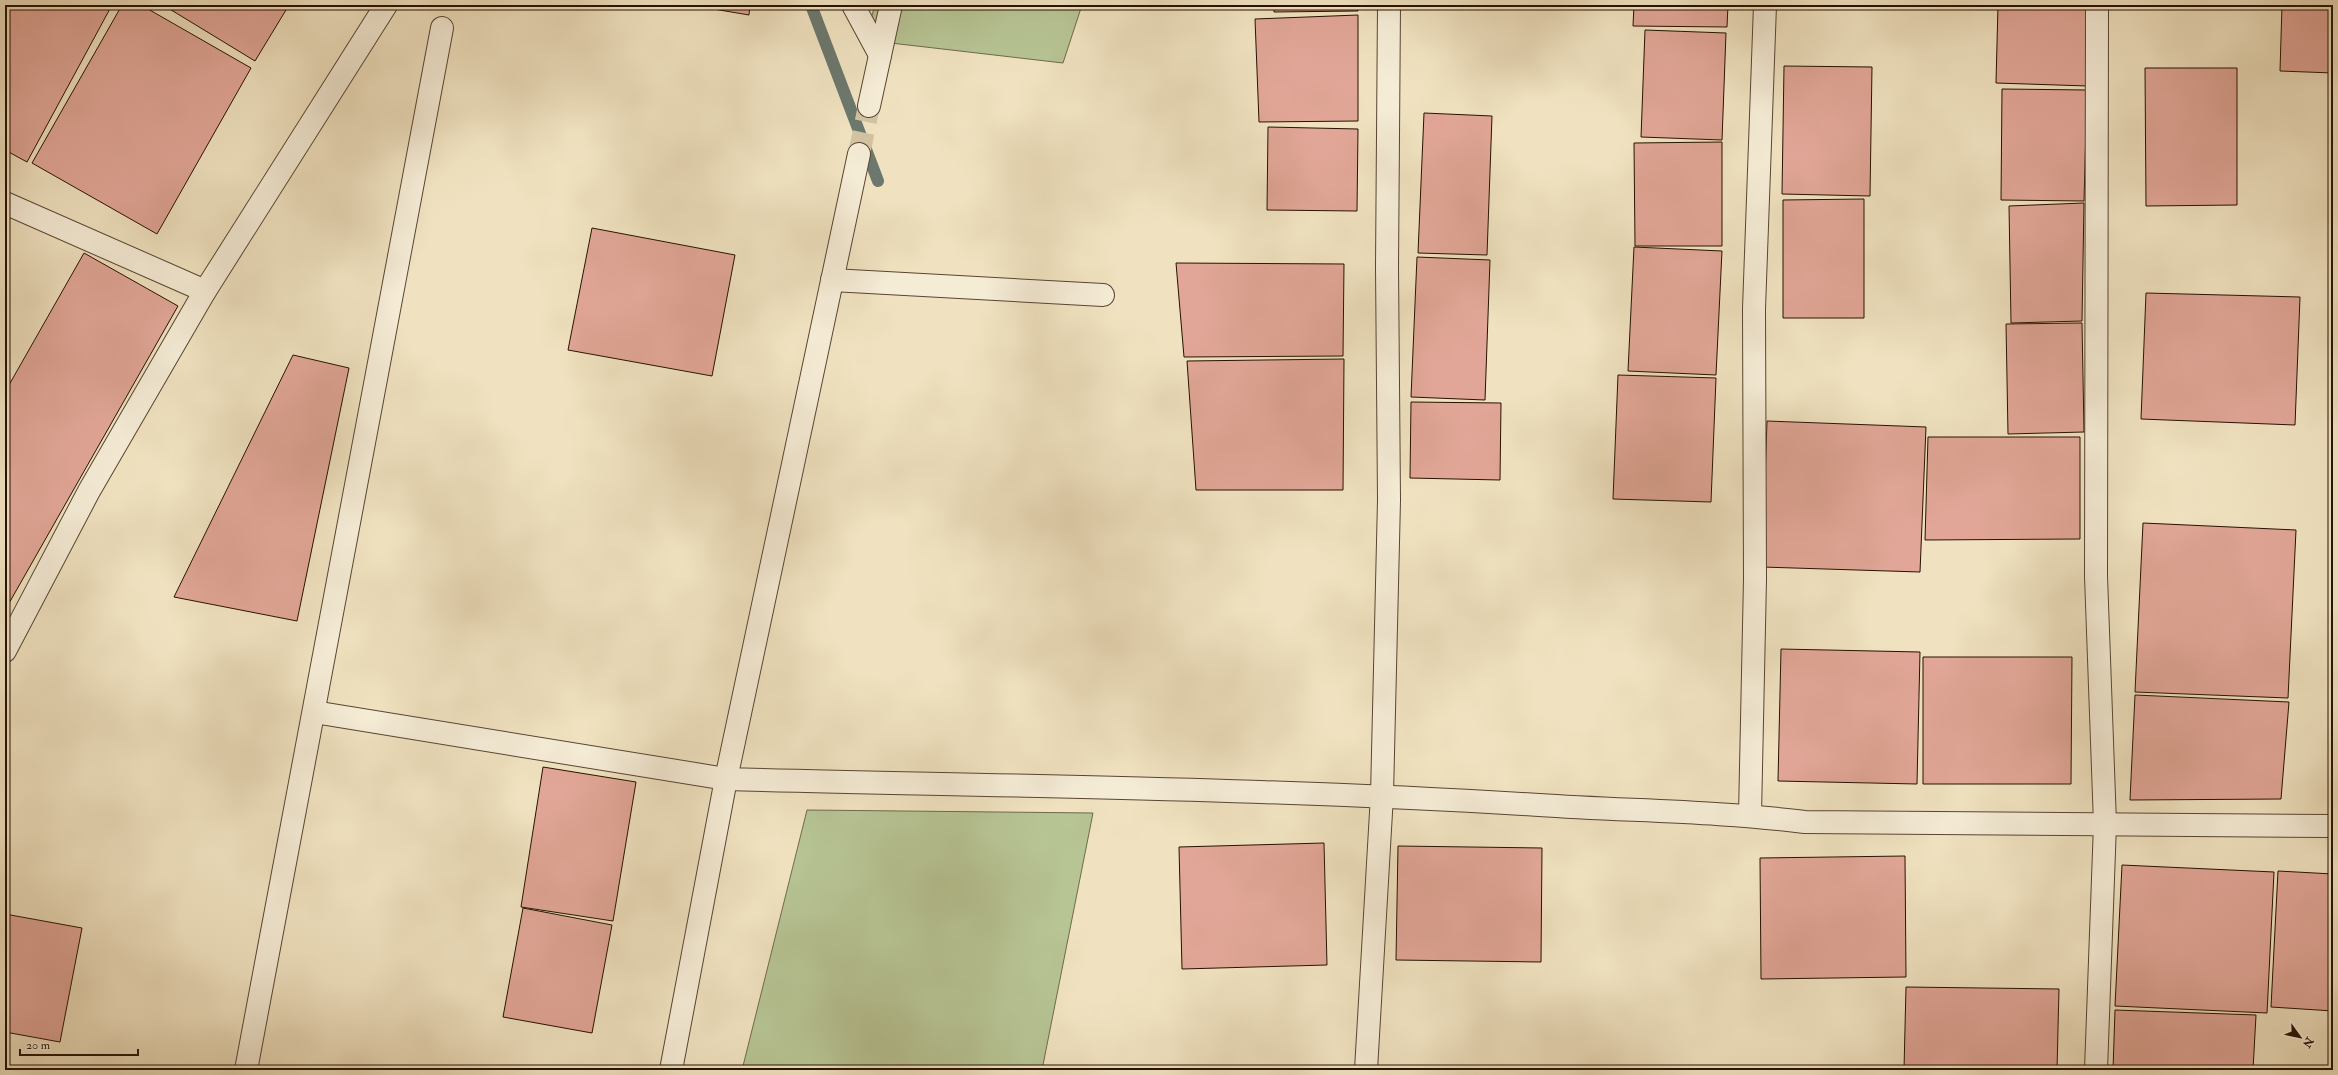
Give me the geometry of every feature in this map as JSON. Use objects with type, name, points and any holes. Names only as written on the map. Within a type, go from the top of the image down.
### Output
[{"type":"street","points":[[5,652],[88,491],[205,291],[386,5]]},
{"type":"street","points":[[853,5],[880,55]]},
{"type":"street","points":[[869,106],[891,5]]},
{"type":"street","points":[[1366,1070],[1382,795],[1389,500],[1387,267],[1389,5]]},
{"type":"street","points":[[1750,815],[1755,579],[1754,309],[1765,5]]},
{"type":"street","points":[[2096,1070],[2105,824],[2096,576],[2097,5]]},
{"type":"street","points":[[246,1070],[442,28]]},
{"type":"street","points":[[672,1070],[726,779],[859,154]]},
{"type":"street","points":[[5,203],[205,291]]},
{"type":"street","points":[[832,280],[1103,296]]},
{"type":"street","points":[[314,712],[726,779],[1382,795],[1604,809],[1750,815],[1805,822],[2333,826]]},
{"type":"green space","points":[[875,5],[1082,5],[1063,63],[865,40]]},
{"type":"green space","points":[[807,810],[1093,813],[1042,1070],[742,1070]]},
{"type":"building","points":[[5,5],[112,5],[27,162],[5,150]]},
{"type":"building","points":[[122,5],[141,5],[251,68],[157,234],[32,163]]},
{"type":"building","points":[[163,5],[289,5],[255,61]]},
{"type":"building","points":[[690,5],[750,5],[749,15]]},
{"type":"building","points":[[1274,5],[1358,5],[1358,11],[1274,12]]},
{"type":"building","points":[[1634,5],[1728,5],[1727,27],[1633,26]]},
{"type":"building","points":[[1998,5],[2090,5],[2088,86],[1996,83]]},
{"type":"building","points":[[2282,5],[2333,5],[2333,73],[2280,71]]},
{"type":"building","points":[[1358,15],[1358,121],[1259,122],[1255,19]]},
{"type":"building","points":[[1645,30],[1726,33],[1722,140],[1641,137]]},
{"type":"building","points":[[1784,66],[1872,67],[1870,196],[1782,194]]},
{"type":"building","points":[[2145,68],[2237,68],[2237,205],[2146,206]]},
{"type":"building","points":[[2002,89],[2087,90],[2084,201],[2001,200]]},
{"type":"building","points":[[1424,113],[1492,116],[1487,255],[1418,253]]},
{"type":"building","points":[[1268,127],[1358,129],[1357,211],[1267,210]]},
{"type":"building","points":[[1722,142],[1722,246],[1635,246],[1634,143]]},
{"type":"building","points":[[1864,199],[1864,318],[1783,318],[1783,200]]},
{"type":"building","points":[[2084,203],[2082,321],[2011,323],[2009,206]]},
{"type":"building","points":[[592,228],[735,255],[712,376],[568,350]]},
{"type":"building","points":[[1634,247],[1722,251],[1716,375],[1628,371]]},
{"type":"building","points":[[84,253],[178,306],[8,605],[5,604],[5,392]]},
{"type":"building","points":[[1417,257],[1490,260],[1485,400],[1411,397]]},
{"type":"building","points":[[1176,263],[1344,264],[1343,356],[1184,357]]},
{"type":"building","points":[[2146,293],[2300,297],[2295,425],[2141,419]]},
{"type":"building","points":[[2082,323],[2084,432],[2008,434],[2006,324]]},
{"type":"building","points":[[293,355],[349,368],[297,621],[174,597]]},
{"type":"building","points":[[1344,359],[1343,490],[1196,490],[1187,361]]},
{"type":"building","points":[[1618,375],[1716,378],[1711,502],[1613,499]]},
{"type":"building","points":[[1411,402],[1501,403],[1500,480],[1410,478]]},
{"type":"building","points":[[1767,421],[1926,427],[1920,572],[1762,567]]},
{"type":"building","points":[[1928,437],[2080,437],[2080,539],[1925,540]]},
{"type":"building","points":[[2143,523],[2296,530],[2288,698],[2135,692]]},
{"type":"building","points":[[1781,649],[1920,652],[1917,784],[1778,781]]},
{"type":"building","points":[[1923,657],[2072,657],[2071,784],[1923,784]]},
{"type":"building","points":[[2135,695],[2289,702],[2281,799],[2130,800]]},
{"type":"building","points":[[543,767],[636,782],[613,921],[521,907]]},
{"type":"building","points":[[1324,843],[1327,965],[1182,969],[1179,847]]},
{"type":"building","points":[[1398,846],[1542,848],[1541,962],[1396,960]]},
{"type":"building","points":[[1905,856],[1906,977],[1761,979],[1760,858]]},
{"type":"building","points":[[2122,865],[2274,872],[2267,1013],[2115,1006]]},
{"type":"building","points":[[2278,871],[2333,874],[2333,1011],[2271,1007]]},
{"type":"building","points":[[523,908],[612,925],[592,1033],[503,1017]]},
{"type":"building","points":[[5,914],[82,928],[60,1042],[5,1032]]},
{"type":"building","points":[[1906,987],[2059,989],[2057,1070],[1904,1070]]},
{"type":"building","points":[[2115,1010],[2256,1015],[2253,1070],[2113,1070]]},
{"type":"waterway","points":[[811,5],[878,181]]},
{"type":"tunnel","points":[[859,154],[869,106]]}]
